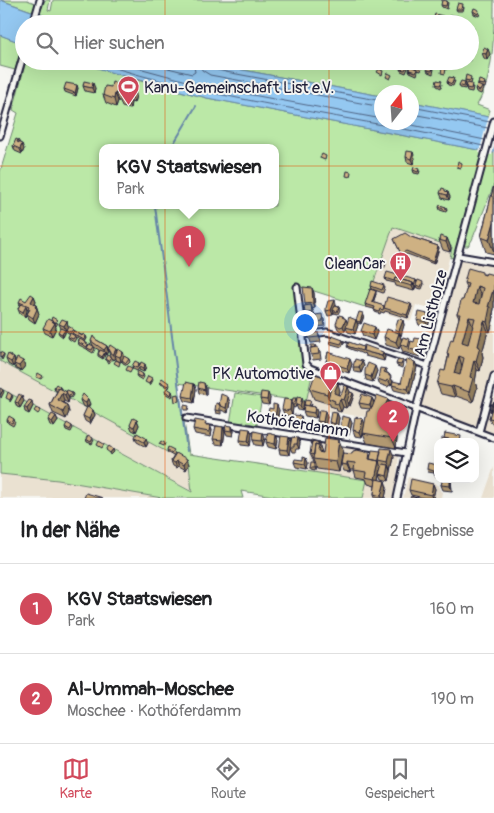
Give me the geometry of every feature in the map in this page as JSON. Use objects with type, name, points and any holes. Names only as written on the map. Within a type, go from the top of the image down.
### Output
[{"type":"street","points":[[36,15],[40,0]]},
{"type":"street","points":[[0,136],[19,70]]},
{"type":"street","name":"Am Listholze","points":[[397,498],[416,409],[459,256],[494,121]]},
{"type":"street","points":[[459,256],[494,262]]},
{"type":"street","points":[[297,288],[306,364],[310,368],[494,438]]},
{"type":"street","points":[[303,335],[327,332],[428,366]]},
{"type":"street","points":[[479,432],[494,376]]},
{"type":"street","name":"Kothöferdamm","points":[[186,418],[406,453]]},
{"type":"shaded area","points":[[392,227],[452,247],[436,311],[416,305],[411,321],[365,307]]},
{"type":"shaded area","points":[[459,256],[494,262],[494,438],[416,409]]},
{"type":"shaded area","points":[[0,361],[190,464],[193,492],[0,388]]},
{"type":"shaded area","points":[[312,375],[408,409],[404,428],[371,418],[305,408]]},
{"type":"shaded area","points":[[312,439],[399,454],[395,498],[363,498],[367,480],[307,471]]},
{"type":"shaded area","points":[[494,467],[494,498],[483,498]]},
{"type":"shaded area","points":[[0,474],[58,480],[162,498],[0,498]]},
{"type":"shaded area","points":[[408,477],[437,484],[442,492],[441,498],[403,498]]},
{"type":"green space","points":[[1,0],[27,0],[35,3],[35,6],[42,8],[45,0],[50,0],[48,10],[51,11],[53,0],[494,0],[490,69],[483,94],[477,105],[490,110],[488,117],[419,103],[419,85],[374,85],[374,95],[243,70],[479,70],[479,15],[43,15]]},
{"type":"green space","points":[[0,35],[15,41],[15,70],[0,66]]},
{"type":"green space","points":[[24,70],[106,70],[207,98],[494,153],[494,185],[472,240],[468,246],[462,246],[459,256],[450,258],[452,247],[393,227],[365,307],[298,286],[294,287],[302,358],[306,374],[312,375],[306,402],[178,383],[189,454],[367,480],[363,498],[287,498],[241,491],[243,498],[162,498],[58,480],[0,474],[0,388],[192,492],[189,464],[0,361],[0,172],[18,113],[13,110]]},
{"type":"green space","points":[[235,393],[262,397],[257,425],[243,422],[242,425],[230,423]]},
{"type":"water","points":[[0,0],[42,15],[15,15],[15,41],[0,35]]},
{"type":"water","points":[[104,70],[243,70],[374,95],[374,130],[419,130],[419,103],[494,118],[494,153],[207,98]]},
{"type":"pier","points":[[489,115],[494,116],[494,147],[492,155],[479,153]]},
{"type":"building","points":[[442,0],[447,1],[446,6],[441,5]]},
{"type":"building","points":[[458,3],[463,4],[462,9],[456,9]]},
{"type":"building","points":[[474,8],[479,10],[478,14],[473,11]]},
{"type":"building","points":[[484,47],[488,49],[486,54],[482,53]]},
{"type":"building","points":[[378,70],[383,71],[382,75],[377,72]]},
{"type":"building","points":[[388,73],[392,75],[390,79],[386,77]]},
{"type":"building","points":[[466,75],[471,77],[470,81],[465,80]]},
{"type":"building","points":[[449,77],[454,78],[452,84],[447,82]]},
{"type":"building","points":[[437,80],[442,81],[440,85],[436,84]]},
{"type":"building","points":[[479,80],[485,82],[484,85],[478,84]]},
{"type":"building","points":[[84,81],[93,83],[92,88],[83,86]]},
{"type":"building","points":[[461,81],[465,82],[464,87],[459,85]]},
{"type":"building","points":[[112,82],[133,88],[131,95],[128,95],[127,101],[120,99],[123,95],[115,93],[114,99],[103,95],[105,86],[111,87]]},
{"type":"building","points":[[66,83],[77,85],[75,93],[64,89]]},
{"type":"building","points":[[467,83],[472,84],[471,89],[466,88]]},
{"type":"building","points":[[477,85],[482,87],[480,91],[475,89]]},
{"type":"building","points":[[16,139],[18,140],[17,142],[22,144],[20,149],[13,146]]},
{"type":"building","points":[[407,151],[413,152],[411,159],[406,157]]},
{"type":"building","points":[[322,154],[326,156],[325,160],[320,158]]},
{"type":"building","points":[[458,161],[462,163],[461,168],[457,167]]},
{"type":"building","points":[[414,167],[419,169],[418,172],[413,170]]},
{"type":"building","points":[[347,171],[351,172],[350,177],[346,176]]},
{"type":"building","points":[[494,185],[494,222],[489,240],[481,237]]},
{"type":"building","points":[[442,188],[448,192],[447,195],[440,193]]},
{"type":"building","points":[[440,205],[446,207],[445,210],[439,207]]},
{"type":"building","points":[[405,233],[411,237],[438,246],[433,262],[406,251],[401,254],[394,239]]},
{"type":"building","points":[[440,236],[447,238],[446,242],[439,240]]},
{"type":"building","points":[[380,260],[385,261],[383,266],[378,265]]},
{"type":"building","points":[[468,268],[482,272],[485,275],[486,273],[494,275],[494,291],[488,307],[490,307],[487,322],[484,321],[476,361],[474,360],[470,377],[473,378],[469,392],[453,386],[437,384],[441,370],[445,371],[449,354],[447,353],[451,339],[453,340],[460,314],[457,314],[468,284],[464,283]],"holes":[[[477,286],[483,288],[479,304],[473,303]],[[469,317],[475,318],[468,344],[462,342]],[[459,356],[464,358],[460,375],[454,373]]]},
{"type":"building","points":[[387,272],[416,280],[414,286],[413,283],[395,278],[394,281],[385,278]]},
{"type":"building","points":[[395,278],[413,283],[412,286],[394,281]]},
{"type":"building","points":[[418,280],[423,282],[421,287],[416,285]]},
{"type":"building","points":[[372,281],[384,285],[382,290],[371,286]]},
{"type":"building","points":[[303,287],[312,288],[313,303],[305,304]]},
{"type":"building","points":[[370,289],[376,291],[372,302],[384,306],[383,310],[380,309],[379,312],[374,310],[375,307],[365,304]]},
{"type":"building","points":[[31,294],[34,296],[31,302],[36,305],[37,309],[33,318],[27,314],[30,309],[28,308],[29,306],[19,302],[21,298],[26,301]]},
{"type":"building","points":[[387,297],[411,304],[407,315],[384,308]]},
{"type":"building","points":[[335,300],[331,310],[326,311],[328,301]]},
{"type":"building","points":[[20,304],[26,306],[23,312],[18,309]]},
{"type":"building","points":[[311,305],[312,312],[305,313],[304,306]]},
{"type":"building","points":[[335,306],[339,307],[337,312],[333,310]]},
{"type":"building","points":[[359,312],[363,313],[360,322],[356,321]]},
{"type":"building","points":[[419,312],[428,314],[426,322],[417,320]]},
{"type":"building","points":[[322,314],[323,321],[316,322],[315,315]]},
{"type":"building","points":[[339,315],[346,319],[343,326],[340,327],[336,324]]},
{"type":"building","points":[[52,317],[57,320],[55,323],[51,320]]},
{"type":"building","points":[[349,317],[356,320],[353,329],[346,327]]},
{"type":"building","points":[[48,319],[55,323],[50,331],[43,328]]},
{"type":"building","points":[[62,319],[67,321],[64,326],[59,324]]},
{"type":"building","points":[[398,319],[403,320],[399,331],[395,329]]},
{"type":"building","points":[[364,323],[375,327],[372,335],[361,331]]},
{"type":"building","points":[[68,326],[73,329],[71,332],[66,330]]},
{"type":"building","points":[[60,328],[65,330],[62,334],[58,332]]},
{"type":"building","points":[[387,329],[399,333],[396,342],[384,337]]},
{"type":"building","points":[[74,331],[82,336],[83,334],[86,336],[84,340],[72,333]]},
{"type":"building","points":[[318,332],[319,337],[309,338],[308,334]]},
{"type":"building","points":[[70,333],[75,336],[73,339],[68,337]]},
{"type":"building","points":[[93,336],[107,346],[104,350],[91,341]]},
{"type":"building","points":[[332,336],[343,340],[341,344],[330,341]]},
{"type":"building","points":[[403,337],[410,339],[408,347],[400,344]]},
{"type":"building","points":[[415,338],[421,339],[418,351],[409,349],[411,341],[414,342]]},
{"type":"building","points":[[80,339],[89,345],[87,347],[78,342]]},
{"type":"building","points":[[349,342],[363,347],[362,351],[347,346]]},
{"type":"building","points":[[89,344],[94,346],[92,350],[87,348]]},
{"type":"building","points":[[110,345],[116,349],[113,355],[108,349]]},
{"type":"building","points":[[364,345],[383,352],[382,356],[363,351]]},
{"type":"building","points":[[318,347],[319,354],[311,355],[310,348]]},
{"type":"building","points":[[118,349],[123,352],[120,357],[115,355]]},
{"type":"building","points":[[100,350],[105,352],[102,357],[98,354]]},
{"type":"building","points":[[328,352],[350,359],[347,368],[326,362]]},
{"type":"building","points":[[8,354],[14,358],[11,362],[6,359]]},
{"type":"building","points":[[107,355],[111,357],[108,361],[105,359]]},
{"type":"building","points":[[124,356],[129,359],[126,363],[122,360]]},
{"type":"building","points":[[17,358],[23,361],[19,366],[14,364]]},
{"type":"building","points":[[355,359],[362,361],[359,367],[353,367]]},
{"type":"building","points":[[398,359],[403,360],[401,365],[396,364]]},
{"type":"building","points":[[407,359],[415,362],[408,389],[392,385],[393,381],[401,383]]},
{"type":"building","points":[[116,360],[120,362],[119,366],[114,363]]},
{"type":"building","points":[[135,361],[139,363],[137,368],[132,366]]},
{"type":"building","points":[[141,362],[145,364],[143,369],[139,367]]},
{"type":"building","points":[[368,363],[375,366],[371,377],[365,375]]},
{"type":"building","points":[[128,366],[132,368],[130,372],[126,370]]},
{"type":"building","points":[[380,368],[386,369],[384,372],[391,376],[389,381],[387,380],[386,382],[378,379]]},
{"type":"building","points":[[138,371],[143,374],[141,377],[136,375]]},
{"type":"building","points":[[38,373],[43,376],[41,379],[36,377]]},
{"type":"building","points":[[315,374],[333,380],[327,394],[310,389]]},
{"type":"building","points":[[148,376],[152,378],[149,384],[145,382]]},
{"type":"building","points":[[162,378],[169,383],[168,386],[160,382]]},
{"type":"building","points":[[186,382],[194,384],[192,398],[183,396]]},
{"type":"building","points":[[199,382],[204,383],[205,390],[198,388]]},
{"type":"building","points":[[333,382],[338,383],[334,393],[339,395],[341,395],[345,385],[348,387],[344,400],[340,399],[338,404],[328,398]]},
{"type":"building","points":[[59,388],[67,392],[65,395],[62,393],[58,400],[67,405],[63,412],[50,405]]},
{"type":"building","points":[[167,388],[172,391],[171,395],[165,391]]},
{"type":"building","points":[[67,390],[72,392],[70,396],[66,392]]},
{"type":"building","points":[[8,392],[12,395],[10,400],[6,398]]},
{"type":"building","points":[[261,392],[268,393],[267,400],[260,399]]},
{"type":"building","points":[[350,392],[353,393],[349,403],[347,402]]},
{"type":"building","points":[[19,394],[22,396],[18,403],[15,402]]},
{"type":"building","points":[[83,394],[88,399],[86,403],[80,400]]},
{"type":"building","points":[[178,394],[179,401],[175,402],[174,395]]},
{"type":"building","points":[[221,394],[228,397],[226,408],[219,405]]},
{"type":"building","points":[[362,394],[372,398],[370,405],[359,403]]},
{"type":"building","points":[[377,395],[388,399],[382,414],[394,416],[393,420],[388,419],[387,426],[394,428],[392,438],[363,433],[367,411],[372,408]]},
{"type":"building","points":[[297,397],[302,398],[300,406],[296,405]]},
{"type":"building","points":[[293,398],[296,398],[294,405],[292,405],[292,403]]},
{"type":"building","points":[[284,399],[291,400],[290,410],[282,409]]},
{"type":"building","points":[[29,400],[32,401],[27,409],[24,407]]},
{"type":"building","points":[[305,400],[311,401],[309,406],[304,405]]},
{"type":"building","points":[[494,401],[494,419],[489,418]]},
{"type":"building","points":[[216,403],[220,404],[220,411],[215,410]]},
{"type":"building","points":[[273,404],[277,405],[275,418],[267,417],[269,408],[273,409]]},
{"type":"building","points":[[184,405],[189,406],[188,410],[184,410]]},
{"type":"building","points":[[304,405],[315,407],[314,413],[303,411]]},
{"type":"building","points":[[87,407],[93,410],[89,419],[83,416]]},
{"type":"building","points":[[36,408],[41,410],[38,414],[34,411]]},
{"type":"building","points":[[319,410],[325,411],[323,422],[317,421]]},
{"type":"building","points":[[331,412],[337,413],[335,424],[329,422]]},
{"type":"building","points":[[52,414],[56,416],[52,422],[48,420]]},
{"type":"building","points":[[277,415],[280,416],[279,423],[276,422]]},
{"type":"building","points":[[294,415],[301,416],[299,424],[293,423]]},
{"type":"building","points":[[9,416],[14,419],[12,423],[7,420]]},
{"type":"building","points":[[342,416],[350,418],[347,430],[340,429]]},
{"type":"building","points":[[355,417],[363,419],[360,432],[353,430]]},
{"type":"building","points":[[133,418],[137,420],[134,427],[130,425]]},
{"type":"building","points":[[195,420],[206,422],[205,425],[210,425],[209,432],[193,429]]},
{"type":"building","points":[[67,423],[72,426],[70,430],[65,427]]},
{"type":"building","points":[[226,425],[232,426],[232,431],[225,430]]},
{"type":"building","points":[[216,426],[223,427],[222,440],[213,439]]},
{"type":"building","points":[[242,428],[250,429],[248,441],[240,440]]},
{"type":"building","points":[[254,431],[263,433],[262,441],[253,440]]},
{"type":"building","points":[[137,433],[146,438],[144,442],[135,437]]},
{"type":"building","points":[[268,433],[276,435],[275,444],[266,442]]},
{"type":"building","points":[[445,433],[461,436],[461,438],[444,438]]},
{"type":"building","points":[[88,435],[93,438],[91,442],[86,439]]},
{"type":"building","points":[[281,436],[289,437],[287,450],[279,449]]},
{"type":"building","points":[[292,437],[298,438],[297,444],[294,444],[294,447],[290,447]]},
{"type":"building","points":[[325,438],[339,440],[336,462],[313,459],[315,444],[319,445],[318,452],[323,453]]},
{"type":"building","points":[[99,441],[104,444],[102,448],[97,445]]},
{"type":"building","points":[[161,441],[165,443],[164,446],[159,444]]},
{"type":"building","points":[[312,441],[318,442],[318,445],[315,444],[314,455],[310,454]]},
{"type":"building","points":[[109,446],[113,449],[110,453],[106,450]]},
{"type":"building","points":[[168,447],[174,450],[172,453],[167,450]]},
{"type":"building","points":[[381,448],[391,449],[388,462],[379,460]]},
{"type":"building","points":[[372,450],[381,451],[379,461],[370,459]]},
{"type":"building","points":[[353,451],[370,453],[369,459],[379,461],[375,479],[365,477],[366,472],[354,470],[355,463],[347,462],[347,465],[341,464],[343,453],[352,454]]},
{"type":"building","points":[[176,453],[187,459],[184,465],[177,461],[175,463],[171,461]]},
{"type":"building","points":[[303,457],[306,458],[305,464],[294,462],[295,459],[303,460]]},
{"type":"building","points":[[311,462],[314,462],[315,468],[310,468]]},
{"type":"building","points":[[428,463],[434,464],[434,471],[427,469]]},
{"type":"building","points":[[383,464],[389,465],[387,476],[380,474]]},
{"type":"building","points":[[376,479],[385,481],[381,496],[374,494]]},
{"type":"building","points":[[411,479],[433,484],[431,495],[409,490]]},
{"type":"building","points":[[442,483],[450,483],[450,486],[441,485]]},
{"type":"building","points":[[86,493],[103,498],[84,498]]},
{"type":"waterway","points":[[173,144],[196,106]]},
{"type":"waterway","points":[[155,209],[187,451]]},
{"type":"place","name":"Kanu-Gemeinschaft List e.V.","points":[[128,106]]},
{"type":"place","name":"KGV Staatswiesen","points":[[189,267]]},
{"type":"place","name":"CleanCar","points":[[401,282]]},
{"type":"place","name":"PK Automotive","points":[[330,392]]},
{"type":"place","name":"Al-Ummah-Moschee","points":[[393,442]]}]
